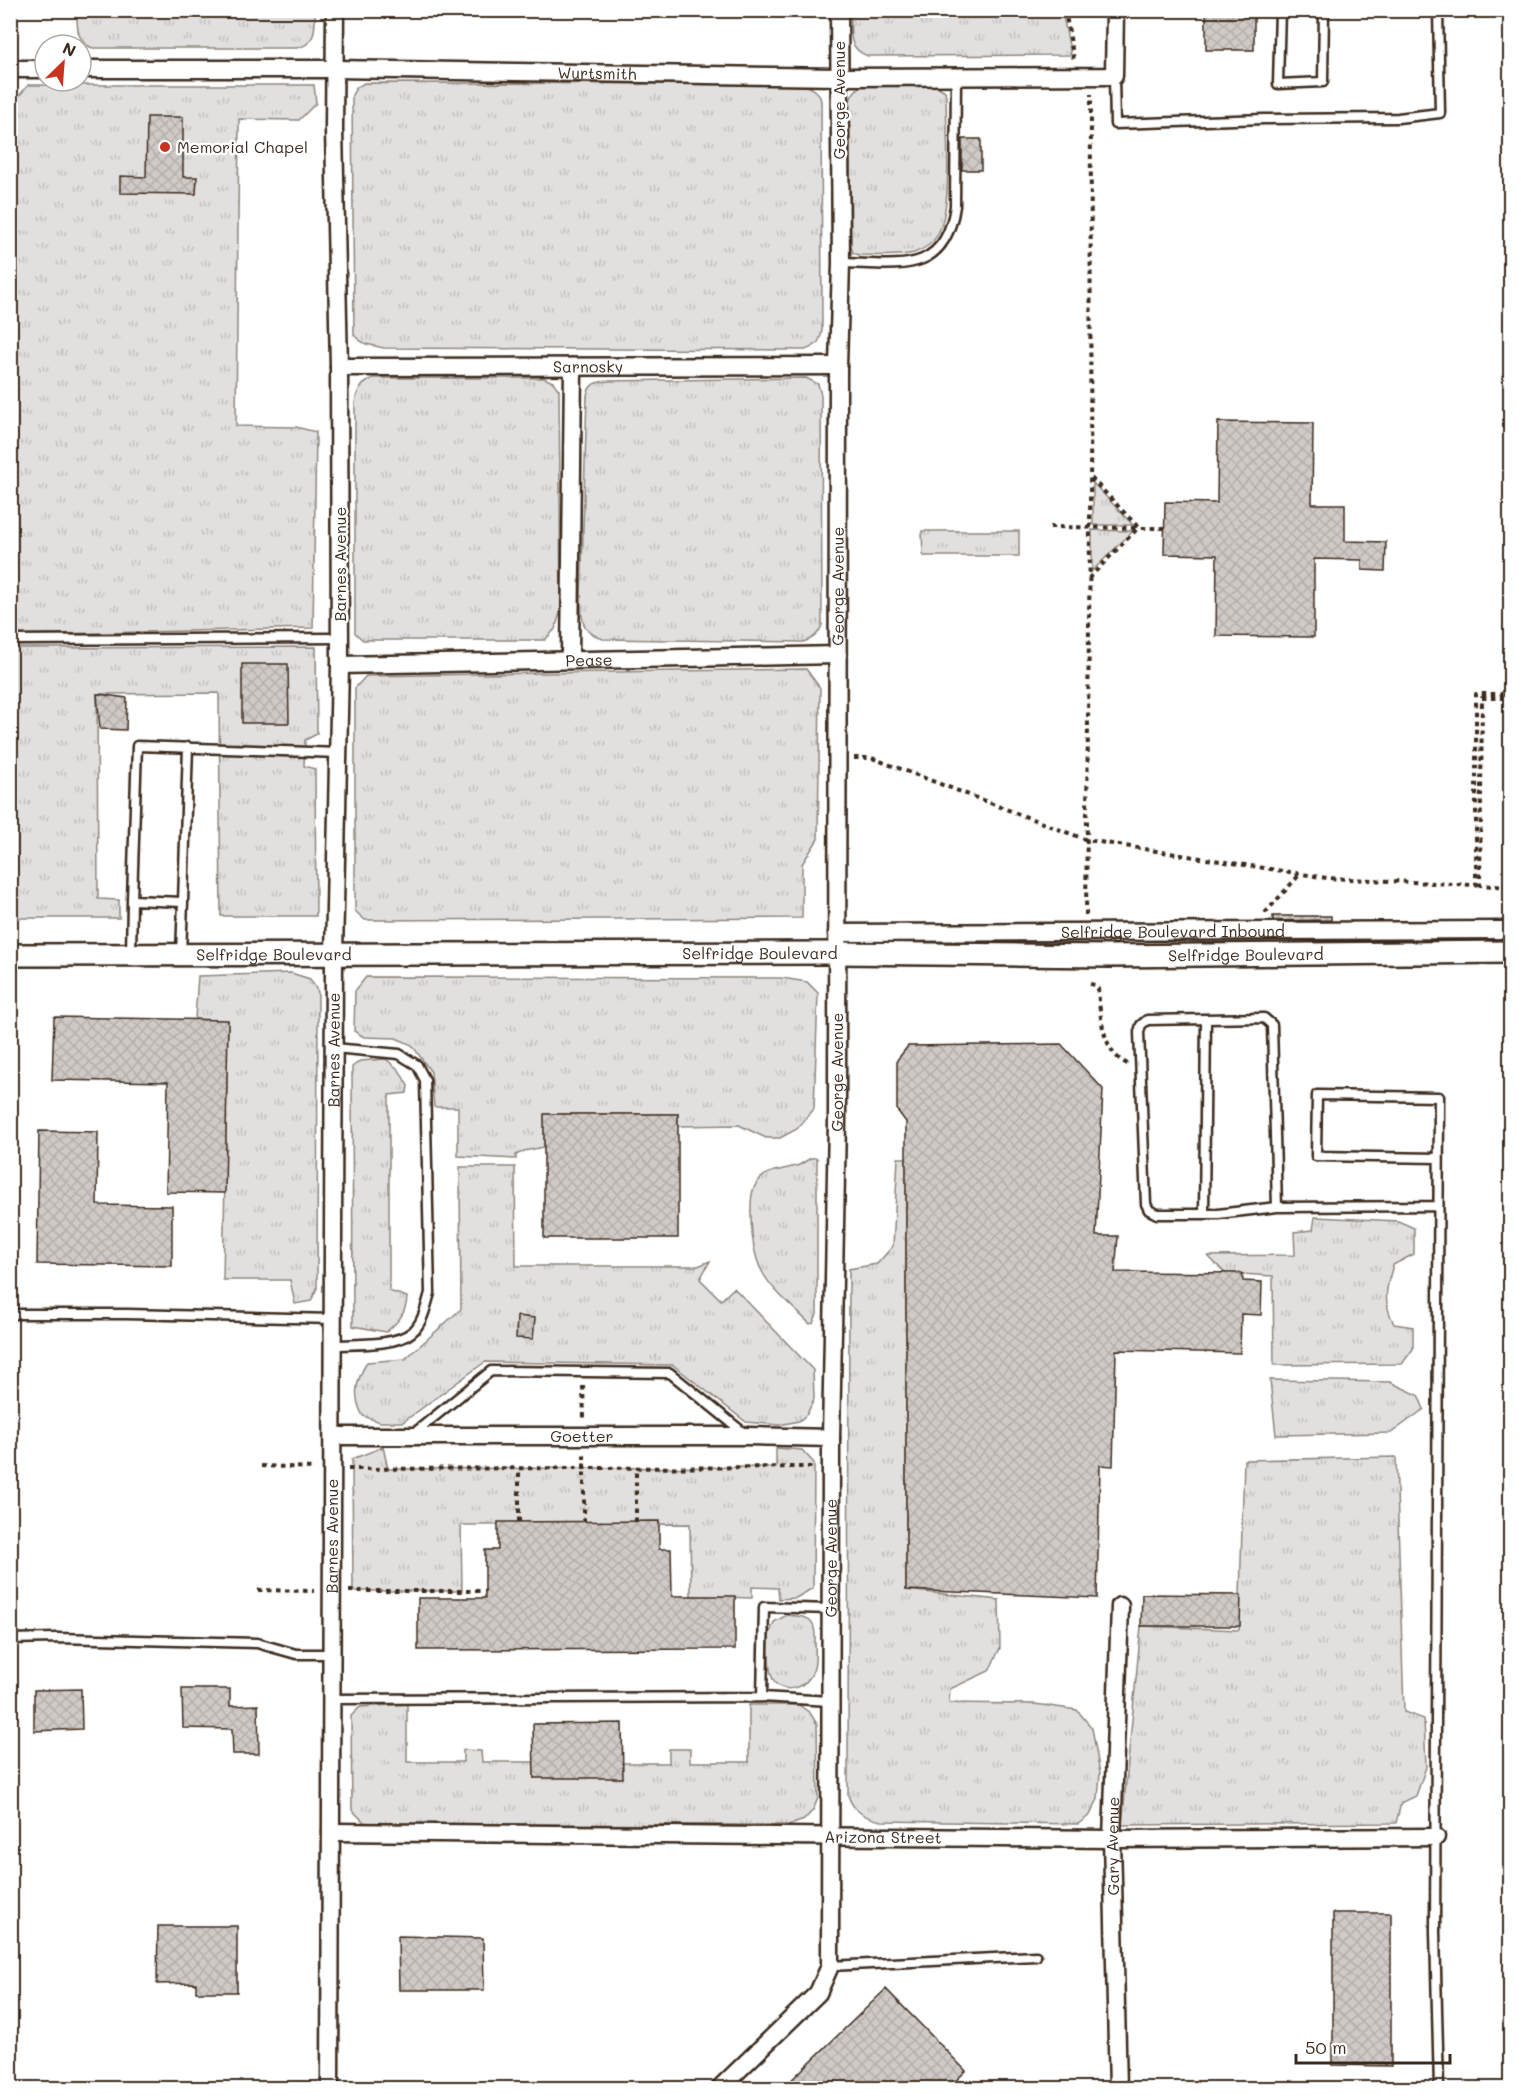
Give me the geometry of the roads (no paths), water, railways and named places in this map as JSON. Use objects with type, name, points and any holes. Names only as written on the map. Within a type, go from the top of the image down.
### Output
[{"type":"street","name":"Barnes Avenue","points":[[330,2088],[334,956],[340,665],[339,367],[334,129],[335,10]]},
{"type":"street","name":"George Avenue","points":[[720,2088],[818,1993],[830,1966],[831,1438],[837,1137],[838,366],[841,264],[839,10]]},
{"type":"street","points":[[1114,76],[1115,10]]},
{"type":"street","points":[[10,69],[33,69]]},
{"type":"street","name":"Wurtsmith","points":[[93,69],[335,69],[839,76],[1114,76]]},
{"type":"street","name":"Sarnosky","points":[[339,367],[838,366]]},
{"type":"street","points":[[570,659],[573,367]]},
{"type":"street","name":"Pease","points":[[340,665],[838,655]]},
{"type":"street","name":"Selfridge Boulevard Inbound","points":[[837,943],[1510,930]]},
{"type":"street","name":"Selfridge Boulevard","points":[[10,956],[334,956],[837,943],[1132,956],[1510,952]]},
{"type":"street","name":"Goetter","points":[[333,1436],[831,1438]]},
{"type":"street","name":"Gary Avenue","points":[[1118,2088],[1112,1839],[1120,1606]]},
{"type":"street","name":"Arizona Street","points":[[331,1832],[1112,1839],[1436,1837]]},
{"type":"lane","points":[[1280,10],[1278,84],[1323,82],[1324,10]]},
{"type":"lane","points":[[1114,76],[1114,124],[1264,118],[1398,118],[1440,113],[1438,10]]},
{"type":"lane","points":[[841,264],[916,262],[935,253],[947,238],[953,224],[955,206],[956,76]]},
{"type":"lane","points":[[10,640],[340,639]]},
{"type":"lane","points":[[131,956],[137,746],[339,753]]},
{"type":"lane","points":[[181,956],[188,747]]},
{"type":"lane","points":[[132,900],[183,902]]},
{"type":"lane","points":[[1276,1207],[1272,1026],[1264,1018],[1147,1020],[1141,1025],[1139,1032],[1146,1204],[1149,1210],[1157,1214],[1218,1214],[1276,1207],[1438,1206]]},
{"type":"lane","points":[[1204,1214],[1206,1019]]},
{"type":"lane","points":[[334,1048],[399,1054],[417,1065],[424,1080],[430,1293],[422,1317],[413,1331],[398,1341],[334,1345]]},
{"type":"lane","points":[[1438,1158],[1316,1156],[1317,1095],[1438,1097],[1438,1158],[1438,1206],[1436,1943],[1439,2088]]},
{"type":"lane","points":[[10,1314],[127,1314],[334,1319]]},
{"type":"lane","points":[[410,1436],[491,1371],[670,1373],[747,1436]]},
{"type":"lane","points":[[762,1696],[764,1607],[830,1609]]},
{"type":"lane","points":[[10,1639],[257,1643],[296,1654],[332,1654]]},
{"type":"lane","points":[[332,1699],[762,1696],[830,1701]]},
{"type":"lane","points":[[830,1966],[1036,1956]]},
{"type":"place","name":"Memorial Chapel","points":[[165,147]]}]
